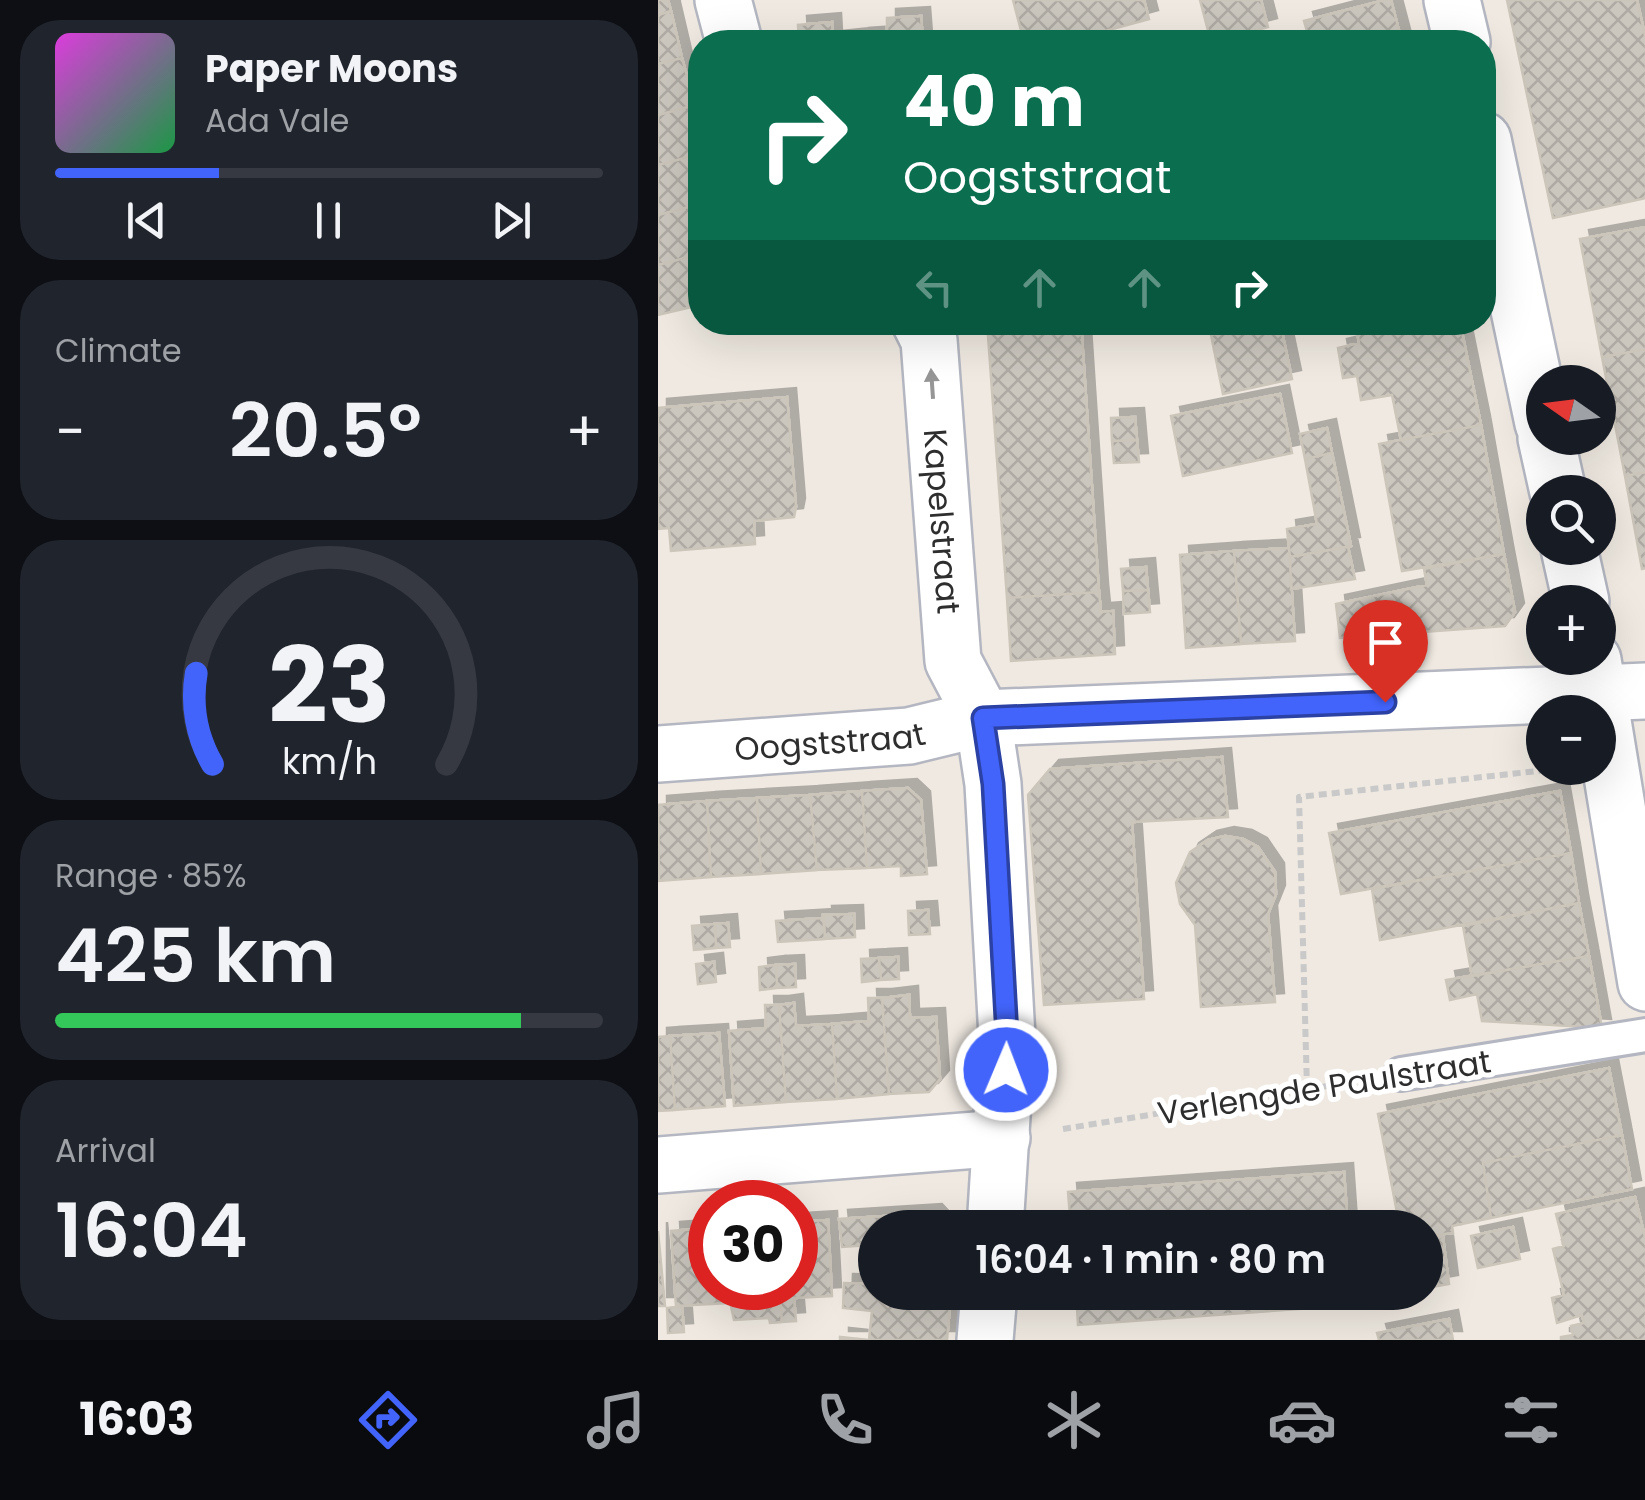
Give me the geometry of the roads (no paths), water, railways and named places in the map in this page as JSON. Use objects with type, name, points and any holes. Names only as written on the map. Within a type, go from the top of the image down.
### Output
[{"type":"street","points":[[723,0],[731,30]]},
{"type":"street","points":[[1452,0],[1459,30]]},
{"type":"street","points":[[1496,201],[1531,365]]},
{"type":"street","name":"Kapelstraat","points":[[926,335],[954,661],[983,718],[993,784],[1007,1036],[996,1210]]},
{"type":"street","points":[[1613,681],[1646,983]]},
{"type":"street","name":"Oogststraat","points":[[658,754],[910,736],[983,718],[1613,681]]},
{"type":"street","points":[[658,1165],[1002,1138]]},
{"type":"street","points":[[985,1340],[988,1310]]},
{"type":"lane","name":"Verlengde Paulstraat","points":[[1400,1074],[1646,1036]]}]
